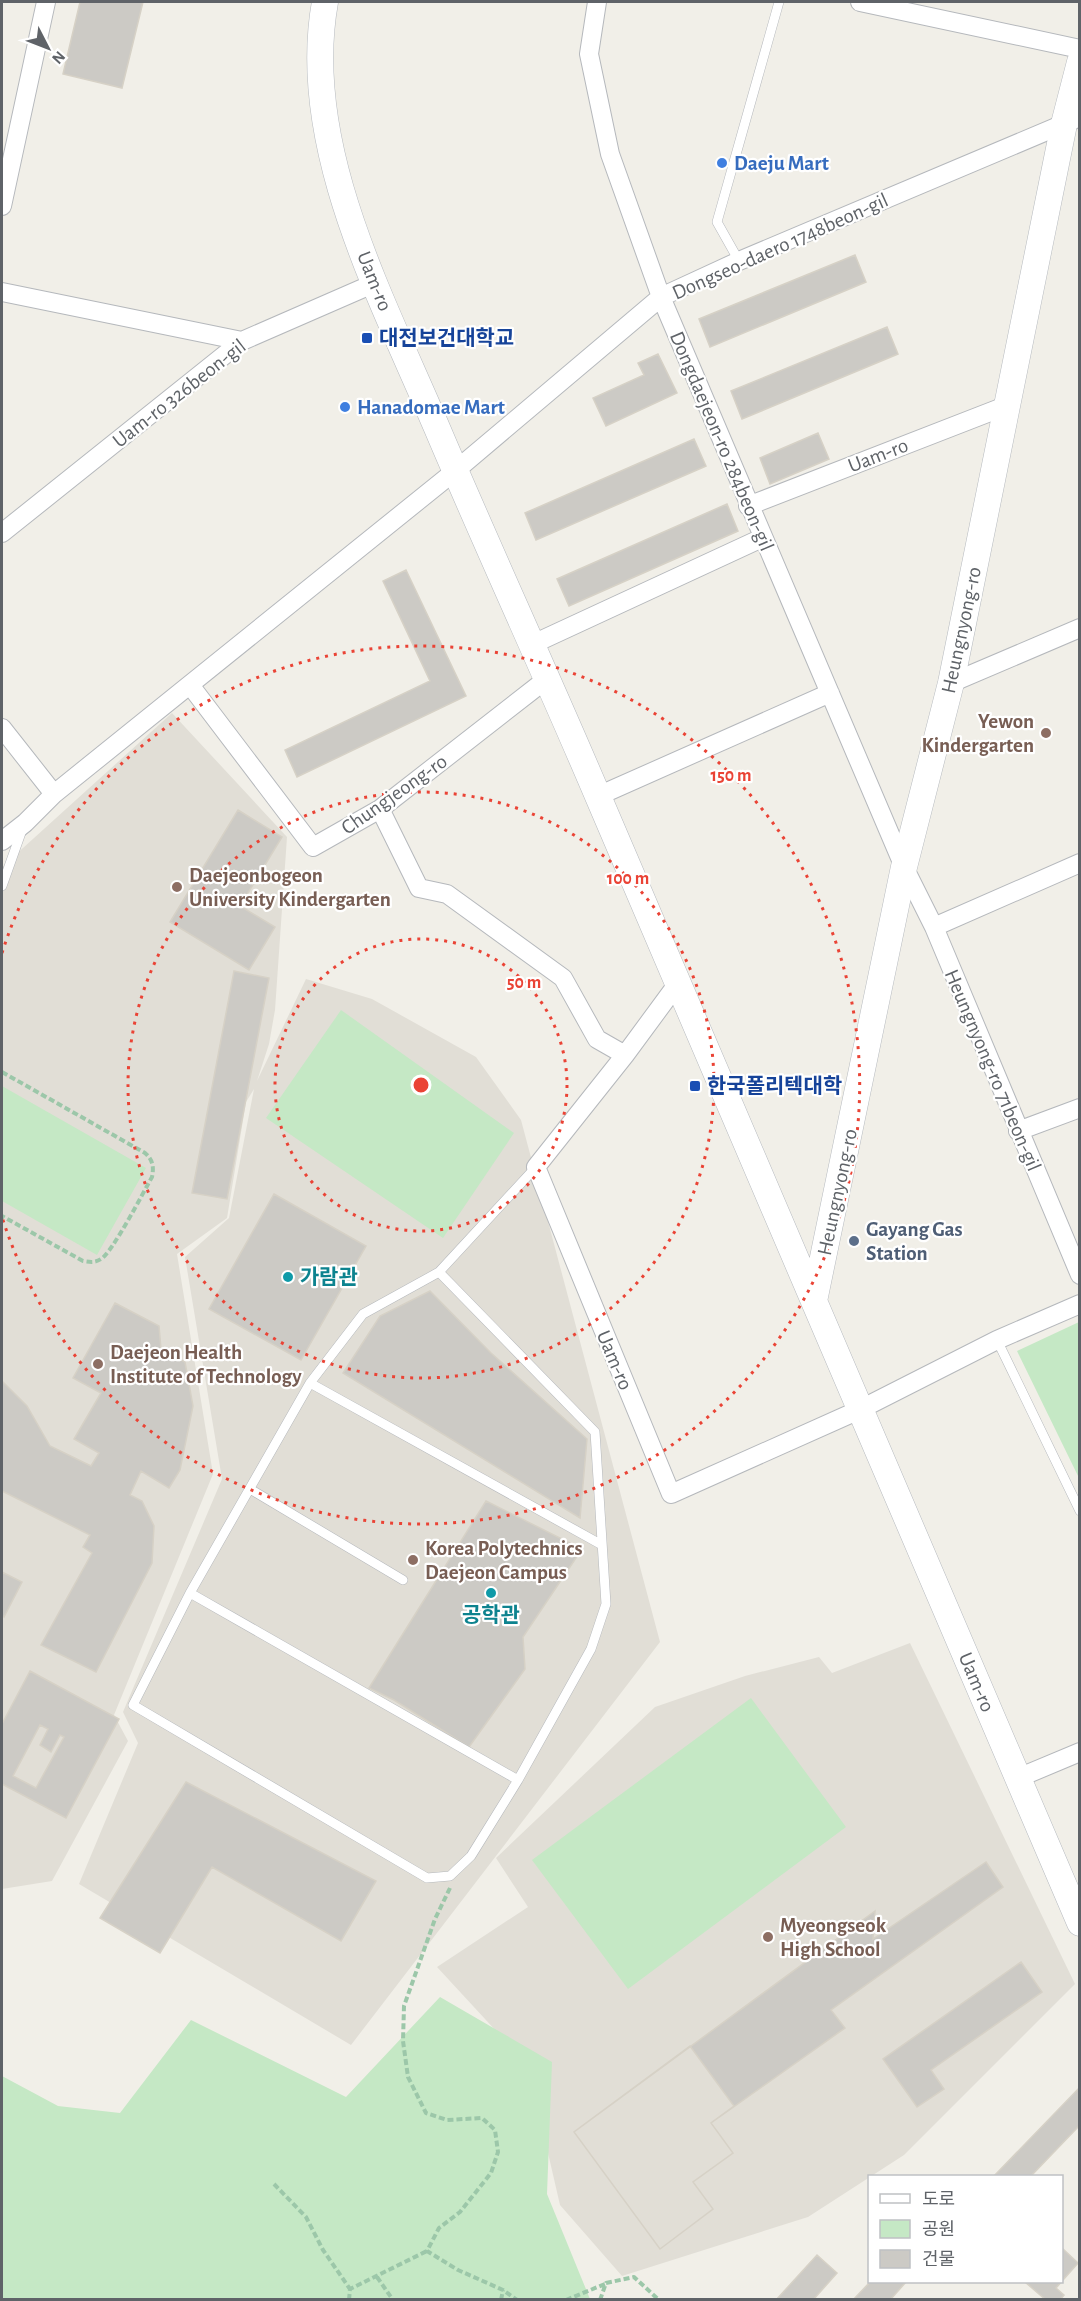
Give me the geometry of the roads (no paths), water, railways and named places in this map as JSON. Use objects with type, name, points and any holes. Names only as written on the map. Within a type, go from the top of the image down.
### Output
[{"type":"main road","name":"Uam-ro","points":[[325,2],[320,28],[320,93],[331,154],[351,221],[375,284],[455,471],[548,678],[1080,1923]]},
{"type":"main road","name":"Heungnyong-ro","points":[[814,1302],[904,867],[951,683],[1008,405],[1072,120],[1080,62]]},
{"type":"street","points":[[2,206],[46,2]]},
{"type":"street","name":"Dongdaejeon-ro 284beon-gil","points":[[597,2],[589,54],[608,143],[661,297],[748,506],[904,867]]},
{"type":"street","points":[[860,2],[907,7],[1080,49]]},
{"type":"street","name":"Dongseo-daero 1748beon-gil","points":[[455,471],[661,297],[739,261],[1072,120]]},
{"type":"street","name":"Uam-ro 326beon-gil","points":[[2,533],[242,341],[375,284]]},
{"type":"street","points":[[2,292],[242,341]]},
{"type":"street","name":"Uam-ro","points":[[748,506],[1008,405]]},
{"type":"street","points":[[2,841],[54,794],[455,471]]},
{"type":"street","points":[[533,644],[762,538]]},
{"type":"street","points":[[951,683],[1080,628]]},
{"type":"street","name":"Chungjeong-ro","points":[[190,685],[313,847],[380,809],[548,678]]},
{"type":"street","points":[[598,796],[830,693]]},
{"type":"street","points":[[2,728],[54,794]]},
{"type":"street","points":[[380,809],[419,888],[447,894],[563,978],[597,1039],[625,1055]]},
{"type":"street","points":[[934,927],[1080,863]]},
{"type":"street","name":"Heungnyong-ro 71beon-gil","points":[[904,867],[934,927],[1080,1275]]},
{"type":"street","points":[[536,1167],[625,1055],[678,983]]},
{"type":"street","points":[[1018,1131],[1080,1108]]},
{"type":"street","name":"Uam-ro","points":[[536,1167],[671,1494],[860,1410],[997,1340],[1080,1304]]},
{"type":"street","points":[[1018,1778],[1080,1752]]},
{"type":"lane","points":[[739,261],[717,222],[779,2]]},
{"type":"lane","points":[[2,886],[25,822]]},
{"type":"lane","points":[[439,1272],[595,1432],[606,1604],[591,1649],[518,1780],[471,1856],[450,1876],[427,1878],[133,1705],[190,1593],[310,1383],[363,1314],[439,1272],[536,1167]]},
{"type":"lane","points":[[997,1340],[1080,1511]]},
{"type":"lane","points":[[310,1383],[602,1545]]},
{"type":"lane","points":[[250,1489],[403,1580]]},
{"type":"lane","points":[[190,1593],[518,1780]]},
{"type":"place","name":"Daeju Mart","points":[[722,163]]},
{"type":"place","name":"대전보건대학교","points":[[367,338]]},
{"type":"place","name":"Hanadomae Mart","points":[[345,407]]},
{"type":"place","name":"Yewon Kindergarten","points":[[1046,733]]},
{"type":"place","name":"Daejeonbogeon University Kindergarten","points":[[177,887]]},
{"type":"place","name":"한국폴리텍대학","points":[[695,1086]]},
{"type":"place","name":"Gayang Gas Station","points":[[854,1241]]},
{"type":"place","name":"가람관","points":[[288,1277]]},
{"type":"place","name":"Daejeon Health Institute of Technology","points":[[98,1364]]},
{"type":"place","name":"Korea Polytechnics Daejeon Campus","points":[[413,1560]]},
{"type":"place","name":"공학관","points":[[491,1593]]},
{"type":"place","name":"Myeongseok High School","points":[[768,1937]]}]
